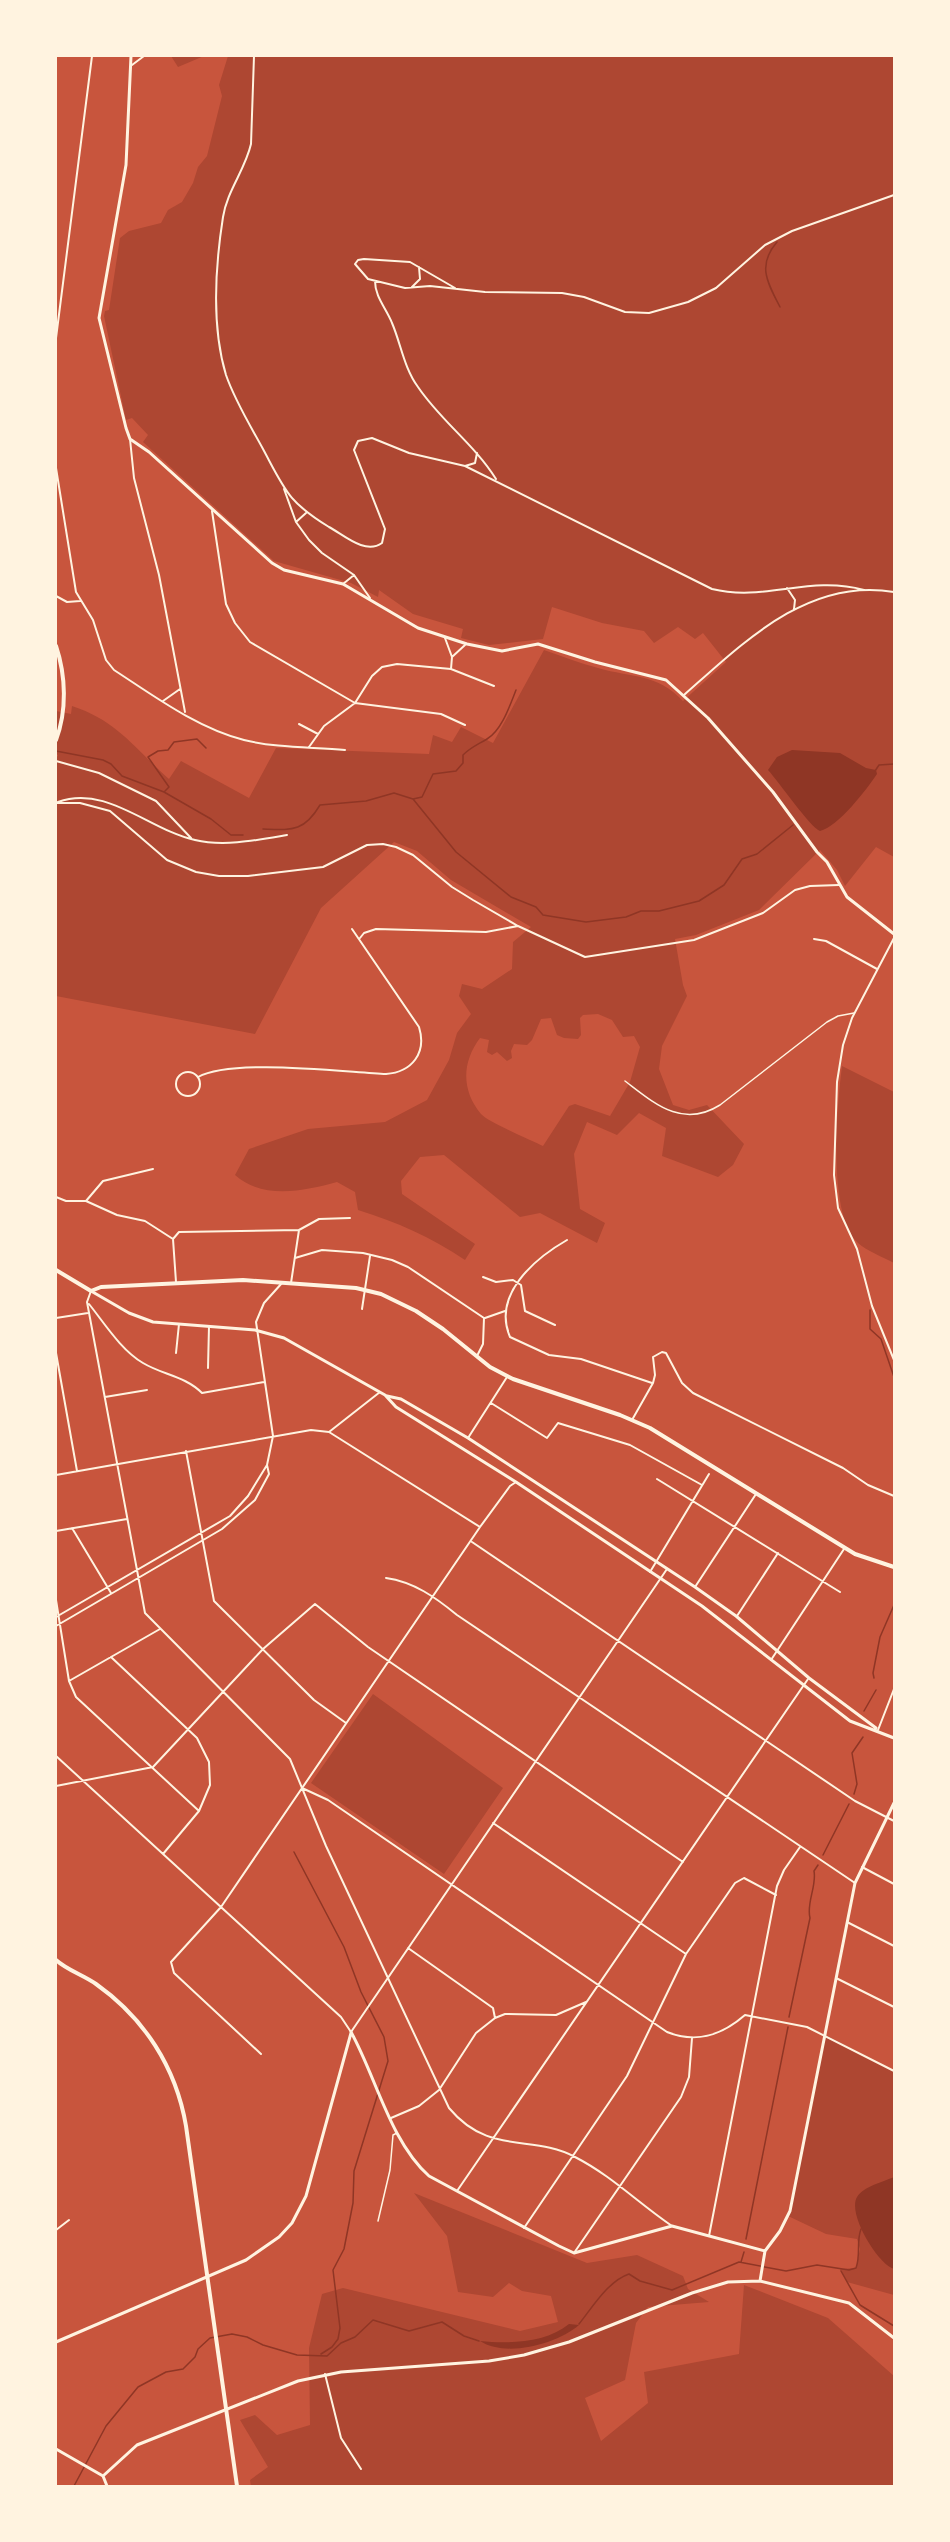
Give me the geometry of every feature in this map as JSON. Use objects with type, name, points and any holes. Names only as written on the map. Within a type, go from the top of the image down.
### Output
[{"type":"main road","points":[[56,646],[63,679],[63,713],[56,740]]},
{"type":"main road","points":[[56,1270],[91,1291],[101,1287],[217,1280],[283,1282],[364,1290],[388,1296],[416,1311],[443,1329],[476,1357],[508,1376],[632,1420],[844,1549],[863,1559],[894,1567]]},
{"type":"main road","points":[[56,1960],[94,1982],[122,2004],[148,2034],[166,2062],[185,2118],[237,2487]]},
{"type":"street","points":[[56,338],[92,56]]},
{"type":"street","points":[[131,56],[126,165],[99,318],[123,421],[130,439],[134,478],[159,575],[185,713]]},
{"type":"street","points":[[131,66],[144,56]]},
{"type":"street","points":[[254,56],[251,144],[223,218],[217,309],[226,375],[238,404],[282,484],[293,501],[306,513],[360,545],[373,548],[382,543],[385,529],[354,450],[357,441],[367,437],[409,453],[465,466],[700,585],[739,593],[824,583],[864,590],[894,592]]},
{"type":"street","points":[[455,288],[405,261],[358,260],[356,268],[363,276],[375,281],[410,288],[562,293],[584,297],[625,312],[656,312],[688,302],[716,288],[755,253],[781,236],[894,195]]},
{"type":"street","points":[[410,288],[420,279],[419,267]]},
{"type":"street","points":[[375,281],[375,292],[391,320],[411,377],[447,423],[476,450],[497,481]]},
{"type":"street","points":[[130,439],[149,452],[212,511],[285,570],[343,584],[405,621],[467,644],[502,651],[538,644],[595,663],[658,676],[684,695],[736,747],[827,862],[839,885],[854,904],[894,936],[855,1013],[843,1045],[837,1082],[834,1186],[838,1208],[856,1249],[872,1306],[894,1360]]},
{"type":"street","points":[[465,466],[475,463],[476,450]]},
{"type":"street","points":[[56,468],[76,592],[93,620],[106,660],[114,670],[163,701],[216,730],[245,740],[345,750]]},
{"type":"street","points":[[282,484],[296,522],[322,553],[354,575],[369,598]]},
{"type":"street","points":[[212,511],[226,604],[235,623],[250,642],[355,703],[431,712],[465,725]]},
{"type":"street","points":[[296,522],[306,513]]},
{"type":"street","points":[[343,584],[354,575]]},
{"type":"street","points":[[787,588],[793,595],[794,609]]},
{"type":"street","points":[[684,695],[758,631],[794,609],[827,597],[864,590]]},
{"type":"street","points":[[56,596],[67,602],[80,601]]},
{"type":"street","points":[[444,636],[452,657],[451,669]]},
{"type":"street","points":[[452,657],[467,644]]},
{"type":"street","points":[[309,747],[318,734],[355,703],[372,676],[382,667],[398,664],[451,669],[494,686]]},
{"type":"street","points":[[163,701],[180,689]]},
{"type":"street","points":[[299,724],[318,734]]},
{"type":"street","points":[[56,761],[99,773],[156,801],[192,840]]},
{"type":"street","points":[[56,803],[82,796],[99,798],[192,840],[235,842],[287,836]]},
{"type":"street","points":[[56,803],[80,803],[110,812],[167,860],[196,872],[219,876],[248,876],[323,867],[367,845],[383,844],[396,847],[413,855],[452,887],[518,926],[578,955],[600,956],[694,940],[763,913],[795,890],[810,886],[839,885]]},
{"type":"street","points":[[359,939],[364,933],[376,929],[486,932],[518,926]]},
{"type":"street","points":[[198,1077],[200,1085],[197,1092],[190,1096],[179,1092],[176,1081],[188,1072],[198,1077],[211,1072],[268,1067],[386,1074],[402,1071],[411,1066],[422,1045],[419,1027],[352,929]]},
{"type":"street","points":[[814,939],[826,941],[877,969]]},
{"type":"street","points":[[86,1201],[104,1181],[153,1170]]},
{"type":"street","points":[[56,1197],[66,1201],[86,1201],[117,1215],[145,1221],[173,1239]]},
{"type":"street","points":[[176,1282],[173,1239],[179,1232],[299,1230],[319,1219],[350,1218]]},
{"type":"street","points":[[291,1283],[299,1230]]},
{"type":"street","points":[[567,1240],[546,1255],[517,1283],[504,1311],[507,1331],[513,1340],[549,1355],[575,1357],[653,1383]]},
{"type":"street","points":[[295,1258],[316,1250],[370,1254],[408,1267],[476,1310],[484,1318],[483,1344],[476,1357]]},
{"type":"street","points":[[362,1309],[370,1254]]},
{"type":"street","points":[[483,1277],[492,1281],[513,1280],[520,1285],[525,1311],[555,1325]]},
{"type":"street","points":[[56,1617],[230,1516],[242,1503],[267,1465],[273,1436],[255,1330],[256,1322],[264,1304],[283,1282]]},
{"type":"street","points":[[765,2251],[672,2226],[646,2209],[621,2184],[573,2155],[494,2139],[460,2121],[449,2108],[387,1978],[290,1759],[145,1613],[87,1302],[91,1291],[136,1317],[153,1322],[255,1330],[300,1346],[385,1395],[396,1407],[516,1482],[702,1606],[850,1721],[894,1738]]},
{"type":"street","points":[[87,1302],[134,1357],[153,1368],[191,1382],[202,1393],[264,1382]]},
{"type":"street","points":[[484,1318],[504,1311]]},
{"type":"street","points":[[56,1318],[89,1313]]},
{"type":"street","points":[[176,1353],[179,1324]]},
{"type":"street","points":[[208,1368],[209,1326]]},
{"type":"street","points":[[632,1420],[653,1383],[654,1357],[662,1352],[666,1353],[682,1383],[693,1393],[843,1468],[868,1485],[894,1496]]},
{"type":"street","points":[[56,1353],[77,1471]]},
{"type":"street","points":[[468,1438],[508,1376]]},
{"type":"street","points":[[105,1397],[147,1390]]},
{"type":"street","points":[[329,1432],[380,1392]]},
{"type":"street","points":[[385,1395],[401,1399],[468,1438],[695,1587],[736,1616],[809,1678],[878,1730]]},
{"type":"street","points":[[490,1403],[547,1438],[558,1423],[611,1439],[650,1454],[702,1485]]},
{"type":"street","points":[[56,1475],[303,1430],[329,1432],[480,1527]]},
{"type":"street","points":[[186,1451],[214,1601],[314,1700],[346,1723]]},
{"type":"street","points":[[56,1626],[234,1520],[255,1500],[269,1474],[267,1465]]},
{"type":"street","points":[[650,1572],[709,1474]]},
{"type":"street","points":[[657,1479],[840,1592]]},
{"type":"street","points":[[261,2054],[174,1973],[171,1962],[221,1907],[480,1527],[510,1486],[516,1482]]},
{"type":"street","points":[[695,1587],[756,1494]]},
{"type":"street","points":[[56,1531],[128,1518]]},
{"type":"street","points":[[72,1528],[111,1593]]},
{"type":"street","points":[[471,1541],[855,1802],[894,1821]]},
{"type":"street","points":[[771,1660],[844,1549]]},
{"type":"street","points":[[736,1616],[778,1553]]},
{"type":"street","points":[[56,2342],[262,2252],[284,2232],[299,2211],[310,2185],[351,2032],[668,1569]]},
{"type":"street","points":[[386,1578],[401,1580],[434,1596],[457,1615],[855,1883]]},
{"type":"street","points":[[56,1600],[69,1681],[78,1700],[199,1811]]},
{"type":"street","points":[[56,1786],[153,1767],[263,1649],[315,1604],[388,1661],[683,1862]]},
{"type":"street","points":[[69,1681],[160,1629]]},
{"type":"street","points":[[111,1657],[189,1730],[203,1747],[210,1771],[208,1793],[199,1811],[163,1854]]},
{"type":"street","points":[[457,2191],[809,1678]]},
{"type":"street","points":[[878,1730],[894,1689]]},
{"type":"street","points":[[56,1756],[341,2017],[351,2032],[406,2151],[420,2168],[524,2228],[574,2253],[672,2226]]},
{"type":"street","points":[[302,1788],[328,1800],[598,1986],[673,2034],[692,2038],[721,2032],[745,2015],[753,2016],[807,2027],[894,2070]]},
{"type":"street","points":[[760,2281],[765,2251],[780,2231],[790,2211],[855,1883],[894,1803]]},
{"type":"street","points":[[493,1823],[686,1954]]},
{"type":"street","points":[[709,2237],[776,1895],[784,1870],[800,1847]]},
{"type":"street","points":[[862,1868],[894,1884]]},
{"type":"street","points":[[524,2228],[627,2076],[686,1954],[740,1878],[776,1895]]},
{"type":"street","points":[[847,1922],[894,1946]]},
{"type":"street","points":[[408,1948],[493,2008],[495,2018]]},
{"type":"street","points":[[836,1978],[894,2007]]},
{"type":"street","points":[[392,2118],[419,2106],[439,2090],[476,2033],[495,2018],[505,2014],[556,2015],[588,2001]]},
{"type":"street","points":[[574,2253],[684,2090],[688,2077],[692,2038]]},
{"type":"street","points":[[56,2230],[69,2220]]},
{"type":"street","points":[[103,2476],[137,2445],[283,2386],[325,2374],[524,2355],[569,2342],[707,2287],[728,2282],[760,2281],[849,2303],[894,2338]]},
{"type":"street","points":[[325,2374],[341,2439],[362,2469]]},
{"type":"street","points":[[56,2449],[103,2476],[107,2487]]},
{"type":"lane","points":[[625,1081],[668,1112],[681,1115],[704,1112],[720,1105],[775,1060],[833,1018],[855,1013]]},
{"type":"lane","points":[[378,2221],[390,2170],[393,2135],[397,2133]]},
{"type":"shaded area","points":[[171,56],[204,56],[178,67]]},
{"type":"shaded area","points":[[228,56],[894,56],[894,857],[876,847],[845,886],[837,870],[820,850],[759,910],[696,935],[675,939],[687,996],[662,1046],[659,1069],[673,1105],[689,1110],[707,1105],[744,1144],[733,1165],[718,1177],[662,1156],[666,1128],[639,1113],[617,1135],[587,1122],[574,1154],[580,1209],[605,1223],[597,1243],[540,1213],[520,1217],[444,1155],[420,1157],[401,1181],[402,1194],[475,1244],[465,1260],[413,1231],[358,1210],[355,1192],[337,1182],[298,1190],[271,1191],[246,1183],[235,1175],[249,1149],[308,1129],[385,1122],[427,1100],[449,1060],[457,1033],[471,1014],[459,996],[462,984],[482,989],[512,969],[513,942],[531,927],[451,880],[417,851],[394,842],[321,908],[255,1034],[56,996],[56,759],[58,755],[56,754],[56,711],[71,714],[72,706],[102,720],[125,737],[169,779],[181,761],[249,798],[276,748],[429,754],[433,735],[452,742],[461,727],[493,743],[544,650],[591,666],[654,681],[664,685],[683,701],[726,662],[703,633],[695,639],[678,627],[654,643],[644,631],[602,623],[552,607],[543,639],[489,645],[461,638],[463,629],[413,614],[379,590],[378,597],[351,583],[274,561],[143,442],[148,435],[132,418],[126,420],[104,316],[105,311],[109,310],[120,238],[129,231],[161,223],[168,210],[182,202],[193,183],[198,167],[207,156],[222,96],[219,85]],"holes":[[[598,1014],[612,1020],[623,1037],[634,1036],[640,1047],[630,1082],[610,1116],[575,1104],[569,1106],[543,1146],[492,1122],[474,1105],[466,1076],[470,1057],[480,1038],[489,1040],[487,1052],[492,1055],[497,1052],[507,1061],[512,1058],[511,1051],[514,1044],[527,1045],[532,1040],[541,1019],[551,1018],[557,1035],[578,1039],[581,1035],[580,1018],[583,1015]]]},
{"type":"shaded area","points":[[792,750],[840,753],[866,768],[876,770],[877,774],[859,798],[835,823],[820,831],[802,813],[768,770],[777,757]]},
{"type":"shaded area","points":[[842,1066],[894,1092],[894,1263],[858,1243],[848,1229],[842,1209],[836,1159]]},
{"type":"shaded area","points":[[373,1694],[503,1788],[444,1874],[311,1783]]},
{"type":"shaded area","points":[[824,2034],[894,2071],[894,2295],[847,2282],[840,2269],[856,2268],[860,2249],[857,2239],[826,2234],[788,2216]]},
{"type":"shaded area","points":[[894,2177],[894,2269],[880,2258],[866,2238],[856,2215],[855,2205],[857,2197],[864,2190]]},
{"type":"shaded area","points":[[414,2193],[587,2263],[637,2255],[683,2276],[688,2289],[709,2302],[648,2307],[636,2323],[625,2380],[585,2398],[601,2441],[648,2403],[644,2372],[739,2354],[744,2285],[828,2318],[894,2376],[894,2486],[251,2486],[250,2480],[268,2467],[240,2420],[255,2415],[277,2435],[310,2425],[309,2348],[322,2294],[343,2288],[520,2331],[558,2322],[551,2296],[522,2291],[509,2283],[493,2297],[458,2292],[447,2236]]},
{"type":"shaded area","points":[[569,2324],[579,2325],[558,2338],[531,2346],[503,2348],[480,2341],[538,2339]]},
{"type":"waterway","points":[[777,242],[767,258],[766,274],[780,307]]},
{"type":"waterway","points":[[413,799],[422,797],[433,774],[456,771],[463,763],[463,755],[497,730],[516,690]]},
{"type":"waterway","points":[[165,791],[169,787],[148,757],[158,751],[168,750],[174,742],[197,739],[206,748]]},
{"type":"waterway","points":[[56,751],[103,760],[111,764],[122,776],[164,792],[211,819],[231,835],[243,835]]},
{"type":"waterway","points":[[875,771],[879,765],[894,764]]},
{"type":"waterway","points":[[263,829],[296,828],[303,825],[320,805],[366,801],[394,793],[413,799],[456,852],[511,897],[536,907],[543,915],[586,922],[626,917],[641,911],[659,911],[699,901],[724,885],[742,859],[757,854],[793,825]]},
{"type":"waterway","points":[[870,1310],[870,1329],[881,1339],[894,1377]]},
{"type":"waterway","points":[[874,1678],[880,1637],[894,1605]]},
{"type":"waterway","points":[[864,1711],[876,1690]]},
{"type":"waterway","points":[[854,1794],[857,1784],[852,1753],[863,1737]]},
{"type":"waterway","points":[[823,1855],[849,1804]]},
{"type":"waterway","points":[[294,1852],[344,1947],[361,1992],[384,2037],[388,2061],[354,2171],[353,2203],[344,2249],[333,2270],[340,2328],[338,2339],[332,2347],[321,2354]]},
{"type":"waterway","points":[[789,2017],[810,1918],[809,1906],[815,1877],[814,1871],[818,1865]]},
{"type":"waterway","points":[[746,2239],[788,2027]]},
{"type":"waterway","points":[[579,2324],[607,2289],[629,2274],[640,2281],[672,2290],[739,2262],[786,2271],[817,2265],[849,2270],[856,2268],[861,2229]]},
{"type":"waterway","points":[[741,2262],[744,2252]]},
{"type":"waterway","points":[[841,2271],[860,2305],[894,2326]]},
{"type":"waterway","points":[[74,2486],[106,2426],[138,2387],[166,2372],[183,2369],[195,2357],[198,2349],[210,2338],[232,2334],[297,2355],[327,2356],[341,2343],[355,2337],[373,2320],[409,2331],[442,2322],[464,2336],[479,2341]]}]
